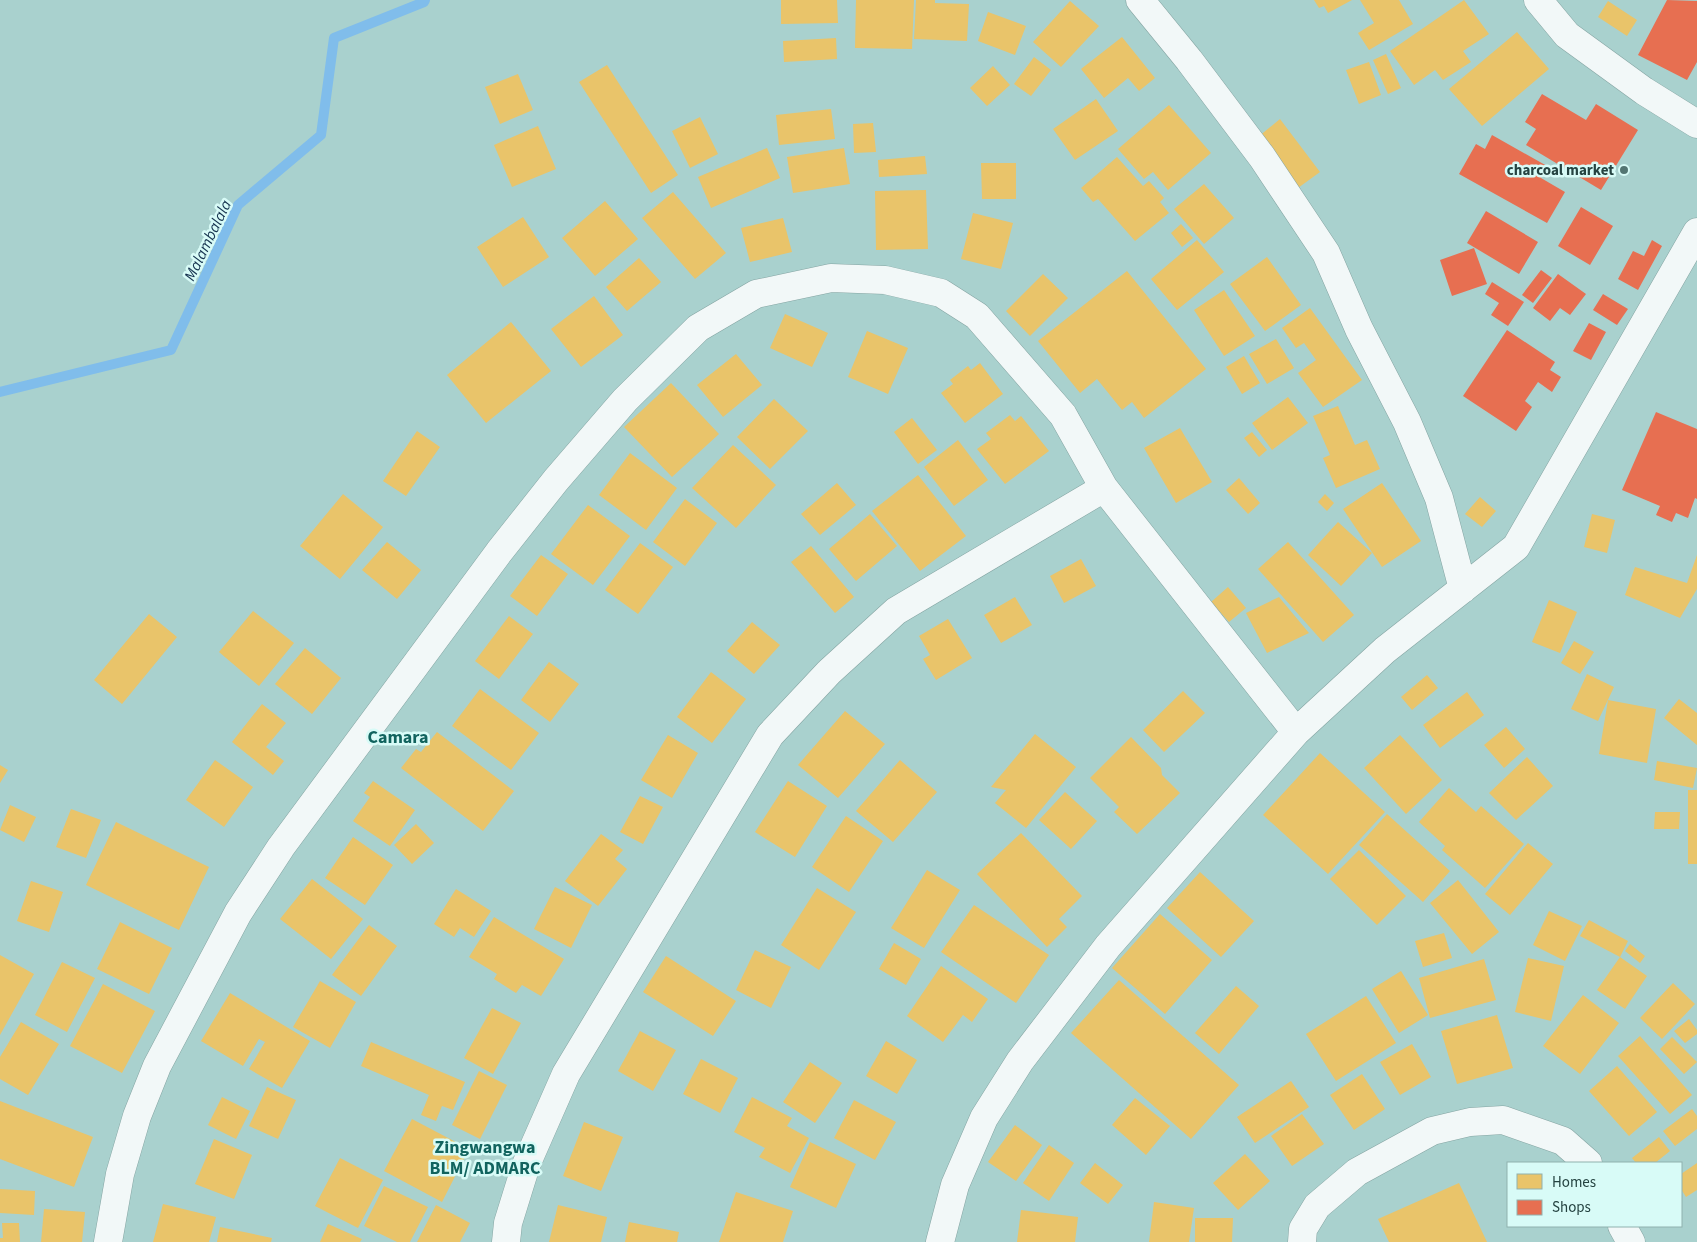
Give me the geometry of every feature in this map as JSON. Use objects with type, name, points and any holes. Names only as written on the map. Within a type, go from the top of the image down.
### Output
[{"type":"street","points":[[1140,0],[1189,60],[1256,150],[1326,253],[1359,329],[1408,422],[1439,498],[1463,589]]},
{"type":"street","points":[[1538,0],[1567,35],[1644,90],[1697,124]]},
{"type":"street","points":[[940,1242],[955,1185],[984,1118],[1020,1061],[1108,946],[1296,732],[1385,650],[1516,548],[1697,232]]},
{"type":"street","points":[[108,1242],[120,1174],[137,1116],[156,1066],[238,913],[281,847],[499,552],[556,480],[625,400],[698,328],[756,294],[831,278],[885,280],[941,293],[976,316],[1063,415],[1104,488],[1296,732]]},
{"type":"street","points":[[506,1242],[508,1223],[526,1165],[566,1074],[770,735],[829,672],[896,611],[1104,488]]},
{"type":"street","points":[[1302,1242],[1303,1229],[1317,1206],[1357,1172],[1432,1131],[1470,1122],[1503,1120],[1563,1141],[1587,1162]]},
{"type":"street","points":[[1623,1227],[1632,1242]]},
{"type":"building: Homes","points":[[781,0],[837,0],[838,23],[781,24]]},
{"type":"building: Homes","points":[[856,0],[914,0],[912,49],[855,48]]},
{"type":"building: Homes","points":[[916,0],[935,0],[935,3],[969,4],[967,41],[914,39]]},
{"type":"building: Homes","points":[[1314,0],[1352,0],[1328,13],[1324,6],[1319,8]]},
{"type":"building: Homes","points":[[1360,0],[1399,0],[1413,24],[1369,50],[1358,33],[1374,23]]},
{"type":"building: Homes","points":[[1464,0],[1489,34],[1463,51],[1471,62],[1443,80],[1435,70],[1414,85],[1390,51]]},
{"type":"building: Homes","points":[[1070,1],[1099,26],[1061,67],[1033,42]]},
{"type":"building: Homes","points":[[1608,1],[1637,20],[1627,36],[1598,17]]},
{"type":"building: Homes","points":[[988,12],[1026,26],[1015,55],[978,41]]},
{"type":"building: Homes","points":[[1517,32],[1549,69],[1482,126],[1449,89]]},
{"type":"building: Homes","points":[[1122,37],[1155,78],[1139,91],[1128,78],[1104,98],[1081,69]]},
{"type":"building: Homes","points":[[836,38],[837,59],[784,62],[783,41]]},
{"type":"building: Homes","points":[[1386,54],[1401,88],[1388,94],[1373,60]]},
{"type":"building: Homes","points":[[1034,57],[1051,70],[1031,96],[1014,84]]},
{"type":"building: Homes","points":[[1369,62],[1381,95],[1359,104],[1346,70]]},
{"type":"building: Homes","points":[[607,65],[678,175],[651,193],[579,82]]},
{"type":"building: Homes","points":[[993,66],[1010,85],[987,106],[970,88]]},
{"type":"building: Homes","points":[[518,74],[533,110],[500,124],[485,87]]},
{"type":"building: Homes","points":[[1096,99],[1118,131],[1075,160],[1053,129]]},
{"type":"building: Homes","points":[[1169,105],[1211,153],[1168,190],[1153,172],[1144,179],[1118,149]]},
{"type":"building: Homes","points":[[831,109],[835,139],[779,145],[776,115]]},
{"type":"building: Homes","points":[[700,117],[718,154],[690,168],[672,131]]},
{"type":"building: Homes","points":[[1280,119],[1320,172],[1298,188],[1258,137]]},
{"type":"building: Homes","points":[[873,123],[876,152],[854,153],[853,124]]},
{"type":"building: Homes","points":[[538,126],[556,169],[512,187],[494,145]]},
{"type":"building: Homes","points":[[767,148],[780,178],[711,208],[698,177]]},
{"type":"building: Homes","points":[[844,148],[850,184],[793,193],[787,157]]},
{"type":"building: Homes","points":[[925,156],[927,174],[879,177],[878,160]]},
{"type":"building: Homes","points":[[1117,157],[1143,186],[1149,181],[1164,198],[1160,202],[1169,213],[1135,241],[1098,199],[1093,202],[1081,188]]},
{"type":"building: Homes","points":[[981,163],[1016,163],[1016,199],[982,199]]},
{"type":"building: Homes","points":[[1204,184],[1234,218],[1204,244],[1174,209]]},
{"type":"building: Homes","points":[[926,190],[928,249],[876,250],[875,191]]},
{"type":"building: Homes","points":[[673,192],[726,253],[695,279],[642,218]]},
{"type":"building: Homes","points":[[605,201],[638,239],[595,276],[562,238]]},
{"type":"building: Homes","points":[[973,213],[1013,223],[1001,269],[961,259]]},
{"type":"building: Homes","points":[[523,217],[549,257],[503,287],[477,247]]},
{"type":"building: Homes","points":[[783,218],[792,252],[750,262],[741,228]]},
{"type":"building: Homes","points":[[1181,224],[1193,238],[1182,247],[1171,233]]},
{"type":"building: Homes","points":[[1197,240],[1224,272],[1177,310],[1151,279]]},
{"type":"building: Homes","points":[[1267,257],[1301,305],[1265,331],[1230,284]]},
{"type":"building: Homes","points":[[639,258],[661,282],[627,311],[606,287]]},
{"type":"building: Homes","points":[[1127,271],[1206,369],[1144,418],[1132,402],[1122,410],[1097,379],[1080,393],[1038,341]]},
{"type":"building: Homes","points":[[1043,274],[1068,298],[1030,336],[1006,311]]},
{"type":"building: Homes","points":[[1224,290],[1255,336],[1224,356],[1194,310]]},
{"type":"building: Homes","points":[[594,296],[623,335],[581,367],[551,329]]},
{"type":"building: Homes","points":[[1310,308],[1362,380],[1323,407],[1298,373],[1316,360],[1304,343],[1296,348],[1282,328]]},
{"type":"building: Homes","points":[[785,314],[828,333],[812,367],[770,348]]},
{"type":"building: Homes","points":[[511,322],[551,371],[486,423],[447,375]]},
{"type":"building: Homes","points":[[867,331],[908,348],[888,394],[848,377]]},
{"type":"building: Homes","points":[[1276,339],[1294,368],[1267,384],[1249,354]]},
{"type":"building: Homes","points":[[736,354],[762,385],[723,417],[697,385]]},
{"type":"building: Homes","points":[[1244,356],[1260,383],[1242,394],[1226,367]]},
{"type":"building: Homes","points":[[980,363],[1003,394],[965,423],[941,393],[953,384],[950,380],[968,366],[971,370]]},
{"type":"building: Homes","points":[[671,383],[719,434],[672,477],[624,427]]},
{"type":"building: Homes","points":[[1288,397],[1308,423],[1272,450],[1252,423]]},
{"type":"building: Homes","points":[[774,399],[808,431],[770,469],[737,437]]},
{"type":"building: Homes","points":[[1338,406],[1355,445],[1367,440],[1380,469],[1336,488],[1323,458],[1330,455],[1313,416]]},
{"type":"building: Homes","points":[[1010,415],[1015,421],[1021,416],[1049,451],[1005,484],[977,449],[991,439],[986,433]]},
{"type":"building: Homes","points":[[912,418],[937,450],[918,464],[894,432]]},
{"type":"building: Homes","points":[[1180,428],[1212,482],[1176,503],[1144,448]]},
{"type":"building: Homes","points":[[417,431],[440,447],[406,496],[383,481]]},
{"type":"building: Homes","points":[[1252,432],[1267,450],[1259,457],[1244,438]]},
{"type":"building: Homes","points":[[958,440],[988,480],[954,506],[924,467]]},
{"type":"building: Homes","points":[[733,445],[776,485],[736,528],[692,488]]},
{"type":"building: Homes","points":[[630,453],[677,488],[646,530],[599,495]]},
{"type":"building: Homes","points":[[918,475],[966,536],[920,571],[872,511]]},
{"type":"building: Homes","points":[[1239,478],[1260,503],[1248,514],[1226,490]]},
{"type":"building: Homes","points":[[837,483],[856,505],[820,535],[801,514]]},
{"type":"building: Homes","points":[[1382,483],[1421,541],[1382,567],[1343,509]]},
{"type":"building: Homes","points":[[343,494],[383,527],[340,579],[300,546]]},
{"type":"building: Homes","points":[[1325,494],[1334,503],[1327,511],[1318,502]]},
{"type":"building: Homes","points":[[1480,497],[1496,511],[1482,527],[1465,514]]},
{"type":"building: Homes","points":[[685,499],[717,523],[685,566],[653,542]]},
{"type":"building: Homes","points":[[588,505],[630,536],[593,585],[551,554]]},
{"type":"building: Homes","points":[[870,514],[897,546],[856,581],[829,549]]},
{"type":"building: Homes","points":[[1592,514],[1615,520],[1607,553],[1584,547]]},
{"type":"building: Homes","points":[[1338,522],[1372,553],[1341,586],[1308,555]]},
{"type":"building: Homes","points":[[387,542],[421,570],[397,599],[362,570]]},
{"type":"building: Homes","points":[[1288,542],[1354,615],[1323,642],[1258,569]]},
{"type":"building: Homes","points":[[640,543],[673,567],[638,614],[605,590]]},
{"type":"building: Homes","points":[[811,546],[854,597],[835,613],[791,562]]},
{"type":"building: Homes","points":[[541,555],[568,574],[537,616],[510,596]]},
{"type":"building: Homes","points":[[1697,555],[1697,589],[1680,618],[1625,595],[1635,567],[1687,583]]},
{"type":"building: Homes","points":[[1081,559],[1096,586],[1064,603],[1050,576]]},
{"type":"building: Homes","points":[[1228,587],[1246,608],[1229,622],[1211,602]]},
{"type":"building: Homes","points":[[1015,597],[1032,625],[1001,643],[984,615]]},
{"type":"building: Homes","points":[[1279,597],[1309,633],[1267,653],[1246,613]]},
{"type":"building: Homes","points":[[1549,600],[1577,612],[1560,653],[1532,642]]},
{"type":"building: Homes","points":[[253,611],[294,643],[259,686],[219,652]]},
{"type":"building: Homes","points":[[149,614],[177,637],[122,704],[94,680]]},
{"type":"building: Homes","points":[[509,616],[533,634],[499,679],[475,661]]},
{"type":"building: Homes","points":[[948,619],[972,658],[936,680],[923,659],[930,655],[919,636]]},
{"type":"building: Homes","points":[[752,622],[780,645],[754,674],[727,651]]},
{"type":"building: Homes","points":[[1574,641],[1594,652],[1580,674],[1561,663]]},
{"type":"building: Homes","points":[[305,648],[341,678],[312,714],[275,684]]},
{"type":"building: Homes","points":[[549,662],[579,684],[550,722],[521,700]]},
{"type":"building: Homes","points":[[711,672],[746,699],[712,743],[677,717]]},
{"type":"building: Homes","points":[[1587,674],[1614,687],[1598,721],[1571,709]]},
{"type":"building: Homes","points":[[1427,675],[1438,688],[1412,710],[1401,697]]},
{"type":"building: Homes","points":[[480,689],[539,733],[511,770],[452,726]]},
{"type":"building: Homes","points":[[1183,691],[1205,713],[1164,752],[1143,730]]},
{"type":"building: Homes","points":[[1467,692],[1484,715],[1440,748],[1423,725]]},
{"type":"building: Homes","points":[[1679,699],[1697,713],[1697,745],[1664,718]]},
{"type":"building: Homes","points":[[1608,700],[1656,709],[1647,763],[1599,754]]},
{"type":"building: Homes","points":[[262,704],[286,723],[266,747],[284,761],[273,775],[232,742]]},
{"type":"building: Homes","points":[[845,711],[885,744],[838,798],[798,765]]},
{"type":"building: Homes","points":[[1506,727],[1525,749],[1504,768],[1484,745]]},
{"type":"building: Homes","points":[[437,732],[514,791],[483,831],[401,768],[416,749],[421,752]]},
{"type":"building: Homes","points":[[1035,734],[1076,767],[1026,828],[995,803],[1006,790],[991,787]]},
{"type":"building: Homes","points":[[668,735],[698,753],[672,798],[641,780]]},
{"type":"building: Homes","points":[[1400,735],[1442,780],[1406,814],[1364,768]]},
{"type":"building: Homes","points":[[1131,737],[1161,768],[1162,775],[1180,793],[1137,834],[1114,812],[1119,807],[1090,778]]},
{"type":"building: Homes","points":[[1320,753],[1385,812],[1328,874],[1263,815]]},
{"type":"building: Homes","points":[[1527,757],[1553,786],[1516,820],[1489,793]]},
{"type":"building: Homes","points":[[215,760],[253,787],[224,827],[186,800]]},
{"type":"building: Homes","points":[[900,760],[937,792],[893,842],[856,811]]},
{"type":"building: Homes","points":[[1657,761],[1697,768],[1693,788],[1654,780]]},
{"type":"building: Homes","points":[[0,765],[8,770],[0,783]]},
{"type":"building: Homes","points":[[373,781],[415,810],[390,846],[353,821],[370,797],[364,793]]},
{"type":"building: Homes","points":[[788,781],[827,806],[795,857],[755,832]]},
{"type":"building: Homes","points":[[1449,788],[1476,812],[1481,806],[1524,844],[1485,888],[1442,850],[1445,846],[1419,822]]},
{"type":"building: Homes","points":[[1688,790],[1697,790],[1697,864],[1688,864]]},
{"type":"building: Homes","points":[[1065,792],[1097,821],[1071,849],[1039,820]]},
{"type":"building: Homes","points":[[640,796],[663,807],[643,844],[620,832]]},
{"type":"building: Homes","points":[[10,805],[36,817],[24,842],[0,830]]},
{"type":"building: Homes","points":[[71,809],[101,820],[86,858],[56,847]]},
{"type":"building: Homes","points":[[1655,812],[1680,812],[1679,829],[1654,829]]},
{"type":"building: Homes","points":[[1387,814],[1450,871],[1423,902],[1359,845]]},
{"type":"building: Homes","points":[[846,816],[883,841],[849,892],[812,867]]},
{"type":"building: Homes","points":[[116,822],[209,867],[179,930],[86,885]]},
{"type":"building: Homes","points":[[416,824],[434,843],[412,864],[394,845]]},
{"type":"building: Homes","points":[[1021,833],[1082,896],[1059,919],[1067,927],[1047,947],[977,874]]},
{"type":"building: Homes","points":[[601,834],[623,850],[615,859],[627,869],[598,906],[565,881]]},
{"type":"building: Homes","points":[[353,837],[393,865],[365,905],[325,878]]},
{"type":"building: Homes","points":[[1528,843],[1553,864],[1510,915],[1485,894]]},
{"type":"building: Homes","points":[[1359,850],[1406,896],[1377,925],[1330,879]]},
{"type":"building: Homes","points":[[927,870],[960,890],[924,948],[891,928]]},
{"type":"building: Homes","points":[[1200,872],[1254,921],[1221,957],[1167,908]]},
{"type":"building: Homes","points":[[312,879],[363,919],[331,959],[280,919]]},
{"type":"building: Homes","points":[[1458,880],[1499,932],[1472,954],[1430,903]]},
{"type":"building: Homes","points":[[31,881],[63,892],[49,932],[17,921]]},
{"type":"building: Homes","points":[[555,887],[592,905],[571,948],[534,929]]},
{"type":"building: Homes","points":[[817,888],[856,912],[819,970],[781,945]]},
{"type":"building: Homes","points":[[456,889],[491,911],[474,937],[460,928],[454,937],[434,924]]},
{"type":"building: Homes","points":[[974,905],[1049,955],[1016,1003],[941,952]]},
{"type":"building: Homes","points":[[1549,911],[1582,926],[1565,961],[1533,945]]},
{"type":"building: Homes","points":[[1160,914],[1212,960],[1165,1014],[1112,968]]},
{"type":"building: Homes","points":[[494,917],[564,959],[541,996],[522,985],[516,993],[494,979],[497,974],[469,957]]},
{"type":"building: Homes","points":[[1589,920],[1628,941],[1620,957],[1580,936]]},
{"type":"building: Homes","points":[[120,922],[172,948],[149,994],[97,969]]},
{"type":"building: Homes","points":[[369,925],[397,946],[361,996],[332,975]]},
{"type":"building: Homes","points":[[1444,933],[1452,958],[1423,967],[1415,941]]},
{"type":"building: Homes","points":[[894,943],[921,959],[906,985],[879,969]]},
{"type":"building: Homes","points":[[1630,944],[1645,956],[1640,963],[1625,951]]},
{"type":"building: Homes","points":[[755,950],[791,967],[771,1008],[736,990]]},
{"type":"building: Homes","points":[[0,955],[34,974],[0,1035]]},
{"type":"building: Homes","points":[[666,956],[736,1001],[713,1036],[643,992]]},
{"type":"building: Homes","points":[[1620,957],[1647,976],[1625,1009],[1597,990]]},
{"type":"building: Homes","points":[[1528,958],[1564,966],[1551,1021],[1515,1012]]},
{"type":"building: Homes","points":[[1484,959],[1496,1000],[1430,1018],[1419,978]]},
{"type":"building: Homes","points":[[62,962],[95,978],[67,1032],[35,1015]]},
{"type":"building: Homes","points":[[941,966],[988,999],[972,1022],[963,1015],[943,1042],[907,1016]]},
{"type":"building: Homes","points":[[1401,971],[1428,1015],[1399,1033],[1372,989]]},
{"type":"building: Homes","points":[[1119,980],[1239,1085],[1191,1139],[1071,1033]]},
{"type":"building: Homes","points":[[320,981],[356,1002],[330,1048],[293,1027]]},
{"type":"building: Homes","points":[[1673,983],[1695,1004],[1662,1039],[1640,1018]]},
{"type":"building: Homes","points":[[103,984],[155,1011],[122,1073],[70,1046]]},
{"type":"building: Homes","points":[[1236,986],[1259,1006],[1219,1054],[1195,1033]]},
{"type":"building: Homes","points":[[230,993],[310,1041],[282,1088],[249,1069],[265,1042],[259,1039],[243,1066],[201,1041]]},
{"type":"building: Homes","points":[[1583,995],[1619,1023],[1580,1074],[1543,1046]]},
{"type":"building: Homes","points":[[1366,996],[1396,1043],[1336,1081],[1306,1034]]},
{"type":"building: Homes","points":[[492,1008],[521,1023],[493,1074],[464,1058]]},
{"type":"building: Homes","points":[[1497,1015],[1513,1068],[1457,1084],[1441,1031]]},
{"type":"building: Homes","points":[[1689,1019],[1697,1030],[1697,1034],[1685,1043],[1674,1031]]},
{"type":"building: Homes","points":[[21,1022],[59,1044],[28,1095],[0,1079],[0,1057]]},
{"type":"building: Homes","points":[[640,1031],[676,1050],[653,1091],[618,1071]]},
{"type":"building: Homes","points":[[1640,1036],[1692,1095],[1670,1114],[1618,1056]]},
{"type":"building: Homes","points":[[1672,1037],[1697,1062],[1684,1074],[1660,1049]]},
{"type":"building: Homes","points":[[886,1041],[917,1060],[897,1094],[866,1076]]},
{"type":"building: Homes","points":[[371,1042],[465,1082],[453,1110],[442,1106],[436,1121],[421,1115],[429,1095],[361,1066]]},
{"type":"building: Homes","points":[[1412,1044],[1431,1077],[1400,1095],[1380,1062]]},
{"type":"building: Homes","points":[[701,1059],[738,1078],[720,1113],[683,1094]]},
{"type":"building: Homes","points":[[810,1062],[842,1083],[815,1123],[783,1102]]},
{"type":"building: Homes","points":[[1617,1066],[1657,1112],[1629,1136],[1589,1091]]},
{"type":"building: Homes","points":[[479,1071],[507,1085],[480,1139],[452,1125]]},
{"type":"building: Homes","points":[[1362,1074],[1385,1109],[1354,1130],[1330,1095]]},
{"type":"building: Homes","points":[[1291,1081],[1309,1107],[1255,1143],[1237,1117]]},
{"type":"building: Homes","points":[[267,1087],[296,1100],[278,1139],[249,1126]]},
{"type":"building: Homes","points":[[222,1097],[250,1111],[236,1139],[208,1125]]},
{"type":"building: Homes","points":[[752,1097],[792,1118],[787,1126],[809,1138],[790,1173],[759,1157],[765,1148],[734,1132]]},
{"type":"building: Homes","points":[[1135,1098],[1170,1126],[1146,1155],[1112,1125]]},
{"type":"building: Homes","points":[[854,1100],[896,1122],[875,1160],[834,1138]]},
{"type":"building: Homes","points":[[0,1101],[93,1137],[74,1187],[0,1159]]},
{"type":"building: Homes","points":[[1692,1109],[1697,1116],[1697,1129],[1675,1146],[1663,1131]]},
{"type":"building: Homes","points":[[1302,1114],[1324,1144],[1292,1166],[1271,1136]]},
{"type":"building: Homes","points":[[412,1119],[469,1149],[442,1202],[384,1171]]},
{"type":"building: Homes","points":[[584,1122],[623,1137],[601,1191],[563,1176]]},
{"type":"building: Homes","points":[[1015,1125],[1042,1145],[1016,1181],[988,1162]]},
{"type":"building: Homes","points":[[1659,1137],[1670,1151],[1656,1162],[1635,1162],[1632,1158]]},
{"type":"building: Homes","points":[[214,1139],[252,1155],[234,1199],[195,1184]]},
{"type":"building: Homes","points":[[810,1142],[856,1164],[836,1208],[790,1187]]},
{"type":"building: Homes","points":[[1049,1145],[1074,1163],[1049,1201],[1023,1183]]},
{"type":"building: Homes","points":[[1245,1154],[1270,1181],[1238,1210],[1213,1183]]},
{"type":"building: Homes","points":[[340,1158],[383,1180],[358,1228],[315,1206]]},
{"type":"building: Homes","points":[[1095,1163],[1123,1185],[1108,1204],[1080,1183]]},
{"type":"building: Homes","points":[[1697,1163],[1697,1190],[1686,1197],[1682,1191],[1682,1173]]},
{"type":"building: Homes","points":[[1459,1183],[1487,1242],[1389,1242],[1378,1219]]},
{"type":"building: Homes","points":[[384,1186],[428,1207],[410,1242],[397,1242],[364,1226]]},
{"type":"building: Homes","points":[[0,1189],[35,1191],[34,1215],[0,1213]]},
{"type":"building: Homes","points":[[736,1192],[793,1211],[783,1242],[719,1242]]},
{"type":"building: Homes","points":[[1154,1202],[1194,1208],[1189,1242],[1149,1242]]},
{"type":"building: Homes","points":[[163,1204],[216,1217],[209,1242],[153,1242]]},
{"type":"building: Homes","points":[[436,1205],[470,1223],[460,1242],[417,1242]]},
{"type":"building: Homes","points":[[558,1205],[607,1217],[601,1242],[549,1242]]},
{"type":"building: Homes","points":[[44,1209],[85,1212],[82,1242],[41,1242]]},
{"type":"building: Homes","points":[[1021,1210],[1078,1217],[1075,1242],[1017,1242]]},
{"type":"building: Homes","points":[[1195,1218],[1233,1218],[1232,1242],[1195,1242]]},
{"type":"building: Homes","points":[[629,1222],[679,1232],[677,1242],[625,1242]]},
{"type":"building: Homes","points":[[2,1223],[19,1223],[20,1242],[0,1242],[0,1238],[3,1238]]},
{"type":"building: Homes","points":[[328,1224],[362,1239],[360,1242],[320,1242]]},
{"type":"building: Homes","points":[[220,1227],[272,1238],[271,1242],[217,1242]]},
{"type":"building: Shops","points":[[1667,0],[1697,1],[1697,62],[1687,80],[1638,55]]},
{"type":"building: Shops","points":[[1542,94],[1586,120],[1596,104],[1638,130],[1601,190],[1526,145],[1536,129],[1525,122]]},
{"type":"building: Shops","points":[[1492,135],[1547,166],[1541,178],[1565,192],[1547,223],[1459,174],[1476,144],[1485,149]]},
{"type":"building: Shops","points":[[1581,207],[1613,226],[1590,265],[1558,246]]},
{"type":"building: Shops","points":[[1486,211],[1538,242],[1519,274],[1467,243]]},
{"type":"building: Shops","points":[[1652,240],[1662,246],[1638,290],[1618,279],[1633,251],[1644,256]]},
{"type":"building: Shops","points":[[1474,248],[1487,284],[1452,296],[1440,260]]},
{"type":"building: Shops","points":[[1541,270],[1552,278],[1533,303],[1522,295]]},
{"type":"building: Shops","points":[[1558,274],[1586,294],[1570,315],[1560,308],[1550,321],[1533,308]]},
{"type":"building: Shops","points":[[1492,282],[1524,302],[1508,326],[1491,315],[1499,303],[1485,294]]},
{"type":"building: Shops","points":[[1603,294],[1628,309],[1617,325],[1593,310]]},
{"type":"building: Shops","points":[[1589,323],[1606,332],[1591,360],[1573,351]]},
{"type":"building: Shops","points":[[1507,330],[1555,362],[1550,370],[1561,377],[1552,392],[1538,382],[1525,401],[1532,407],[1516,431],[1463,396]]},
{"type":"building: Shops","points":[[1656,412],[1697,429],[1697,499],[1695,498],[1688,518],[1676,513],[1672,522],[1656,515],[1660,506],[1622,490]]},
{"type":"waterway","name":"Malambalala","points":[[0,392],[171,350],[238,205],[321,135],[334,38],[425,0]]},
{"type":"place","name":"charcoal market","points":[[1624,170]]},
{"type":"district","name":"Camara","points":[[398,737]]},
{"type":"district","name":"Zingwangwa BLM/ ADMARC","points":[[485,1157]]}]
